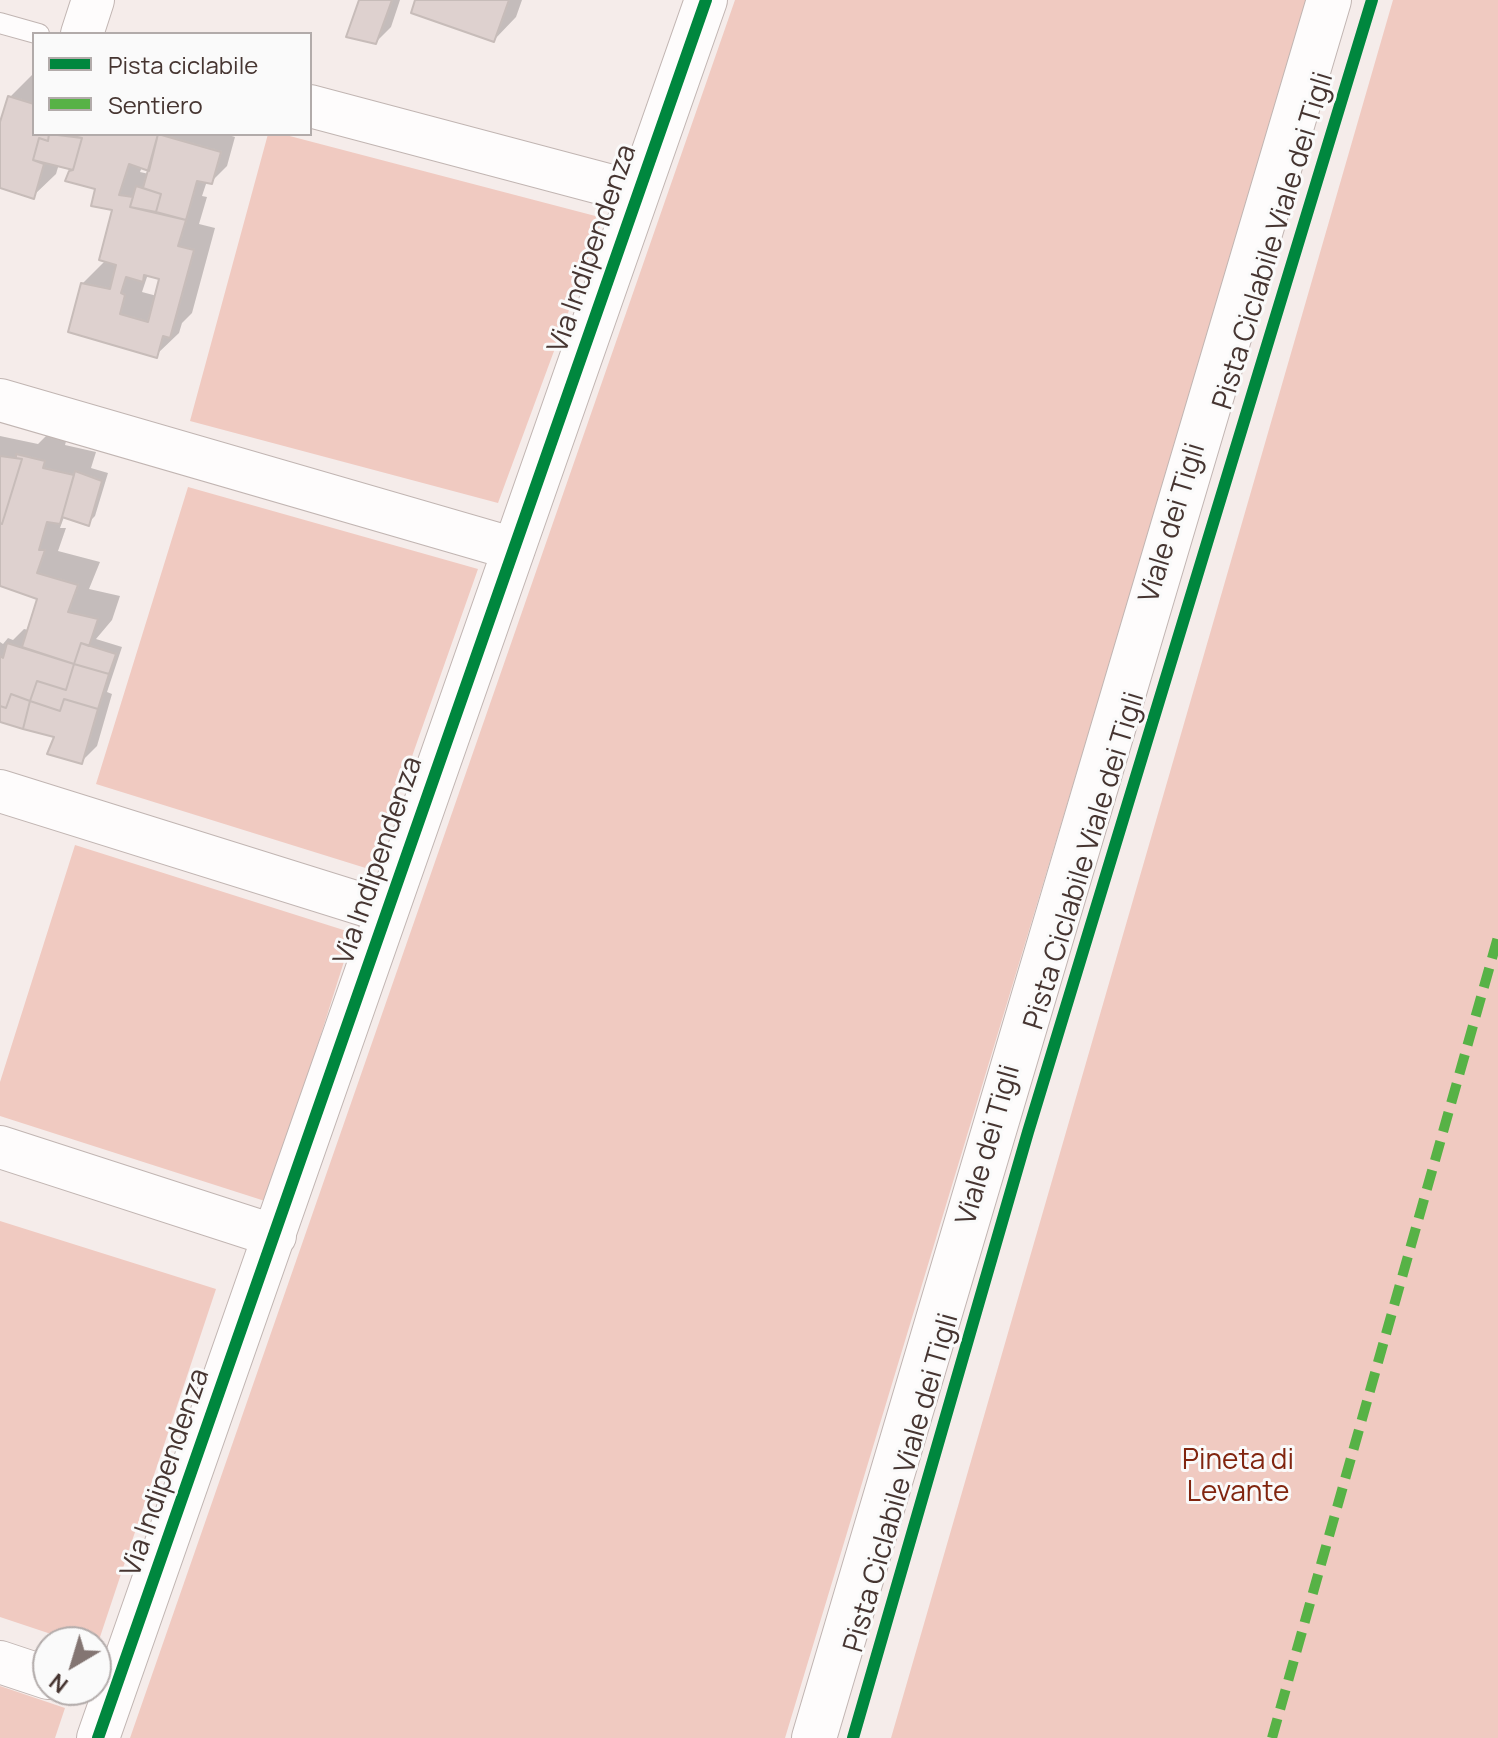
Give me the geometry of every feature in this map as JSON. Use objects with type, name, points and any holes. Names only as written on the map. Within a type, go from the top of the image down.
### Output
[{"type":"street","points":[[83,32],[93,0]]},
{"type":"street","name":"Via Indipendenza","points":[[97,1710],[275,1236],[706,0]]},
{"type":"street","name":"Viale dei Tigli","points":[[814,1738],[1329,0]]},
{"type":"street","name":"Via Indipendenza","points":[[312,107],[638,193]]},
{"type":"street","points":[[0,400],[514,549]]},
{"type":"street","name":"Via Indipendenza","points":[[0,791],[387,912]]},
{"type":"street","points":[[0,1147],[275,1236]]},
{"type":"street","points":[[0,1662],[32,1673]]},
{"type":"lane","points":[[0,23],[32,32]]},
{"type":"green space","points":[[735,0],[1310,0],[785,1738],[130,1738]]},
{"type":"green space","name":"Pineta di Levante","points":[[1393,0],[1498,0],[1498,1738],[891,1738]]},
{"type":"green space","points":[[267,136],[290,136],[603,218],[498,503],[190,421]]},
{"type":"green space","points":[[188,487],[478,569],[372,870],[96,784]]},
{"type":"green space","points":[[75,845],[353,933],[268,1202],[0,1116],[0,1082]]},
{"type":"green space","points":[[0,1221],[216,1289],[104,1626],[32,1628],[0,1617]]},
{"type":"green space","points":[[0,1686],[32,1697],[32,1706],[65,1708],[55,1738],[0,1738]]},
{"type":"building","points":[[359,0],[392,0],[376,44],[346,37]]},
{"type":"building","points":[[415,0],[509,0],[494,42],[411,13]]},
{"type":"building","points":[[8,96],[32,103],[32,136],[49,136],[48,141],[39,138],[33,160],[44,164],[34,199],[0,188],[0,122]]},
{"type":"building","points":[[49,136],[82,138],[73,170],[33,160],[39,138],[48,141]]},
{"type":"building","points":[[73,136],[158,136],[149,171],[129,164],[119,195],[133,197],[130,207],[186,220],[178,246],[194,250],[170,338],[163,336],[157,358],[68,332],[81,283],[110,289],[116,265],[99,260],[112,210],[91,206],[95,189],[65,181],[69,171],[73,170],[82,138]],"holes":[[[144,275],[159,279],[148,322],[120,314],[126,277],[143,282]]]},
{"type":"building","points":[[157,136],[221,152],[212,184],[197,181],[186,220],[156,212],[161,194],[143,188]]},
{"type":"building","points":[[136,186],[161,194],[156,212],[130,207]]},
{"type":"building","points":[[16,454],[45,461],[43,468],[74,475],[60,524],[47,522],[39,550],[45,550],[37,573],[78,585],[68,612],[98,619],[89,646],[81,643],[74,664],[22,647],[37,599],[0,586],[0,523],[22,459],[16,458]]},
{"type":"building","points":[[0,456],[22,459],[2,524],[0,523]]},
{"type":"building","points":[[75,471],[102,481],[89,526],[62,517]]},
{"type":"building","points":[[7,643],[74,664],[66,690],[37,681],[30,701],[11,694],[6,708],[0,706],[0,656],[3,658]]},
{"type":"building","points":[[81,643],[116,654],[109,674],[74,664]]},
{"type":"building","points":[[74,664],[109,674],[98,709],[64,699],[60,711],[30,701],[37,681],[66,690]]},
{"type":"building","points":[[11,694],[30,701],[23,729],[0,722],[0,706],[6,708]]},
{"type":"building","points":[[64,699],[98,709],[82,764],[47,754],[54,737],[23,729],[30,701],[60,711]]},
{"type":"marked path","points":[[1272,1738],[1498,937]]},
{"type":"cycle path","points":[[98,1738],[706,0]]},
{"type":"cycle path","name":"Pista Ciclabile Viale dei Tigli","points":[[853,1738],[1028,1132],[1372,0]]}]
